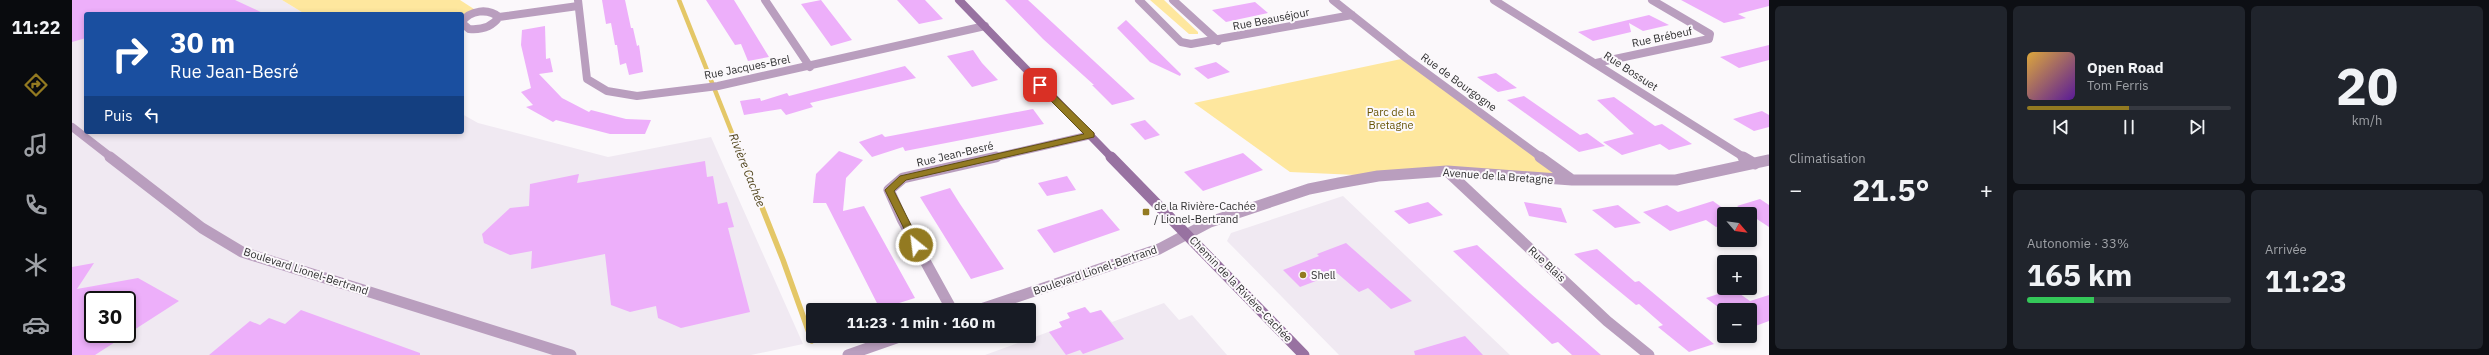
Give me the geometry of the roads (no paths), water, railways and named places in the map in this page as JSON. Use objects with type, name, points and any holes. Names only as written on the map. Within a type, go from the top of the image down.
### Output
[{"type":"street","points":[[765,0],[810,67]]},
{"type":"street","name":"Chemin de la Rivière-Cachée","points":[[959,0],[1304,355]]},
{"type":"street","name":"Rue Beauséjour","points":[[1139,0],[1181,42],[1191,44],[1218,41],[1352,15]]},
{"type":"street","points":[[1173,0],[1218,41]]},
{"type":"street","name":"Rue de Bourgogne","points":[[1332,0],[1572,180]]},
{"type":"street","name":"Rue Bossuet","points":[[1494,0],[1755,164]]},
{"type":"street","name":"Rue Brébeuf","points":[[1596,63],[1709,39],[1710,34],[1698,25],[1652,0]]},
{"type":"street","name":"Rue Jacques-Brel","points":[[464,26],[470,29],[483,28],[494,24],[499,17],[578,3],[587,79],[607,91],[637,96],[718,86],[810,67],[985,26]]},
{"type":"street","name":"Rue Jacques-Brel","points":[[464,20],[467,16],[483,11],[493,12],[499,17]]},
{"type":"street","name":"Boulevard Lionel-Bertrand","points":[[72,127],[202,228],[242,252],[571,355]]},
{"type":"street","name":"Rue Jean-Besré","points":[[948,303],[902,219],[889,190],[903,178],[1091,135]]},
{"type":"street","name":"Avenue de la Bretagne","points":[[1187,234],[1210,222],[1309,189],[1378,176],[1447,171],[1572,180],[1676,180],[1769,160]]},
{"type":"street","name":"Rue Blais","points":[[1447,171],[1607,321],[1649,355]]},
{"type":"street","name":"Boulevard Lionel-Bertrand","points":[[999,303],[1159,249],[1187,234]]},
{"type":"street","points":[[848,355],[882,343]]},
{"type":"waterway","name":"Rivière Cachée","points":[[679,0],[742,158]]},
{"type":"waterway","name":"Rivière Cachée","points":[[742,157],[783,260],[806,324]]},
{"type":"place","name":"de la Rivière-Cachée / Lionel-Bertrand","points":[[1146,212]]},
{"type":"place","name":"Shell","points":[[1303,275]]},
{"type":"park label","name":"Parc de la Bretagne","points":[[1391,118]]}]
